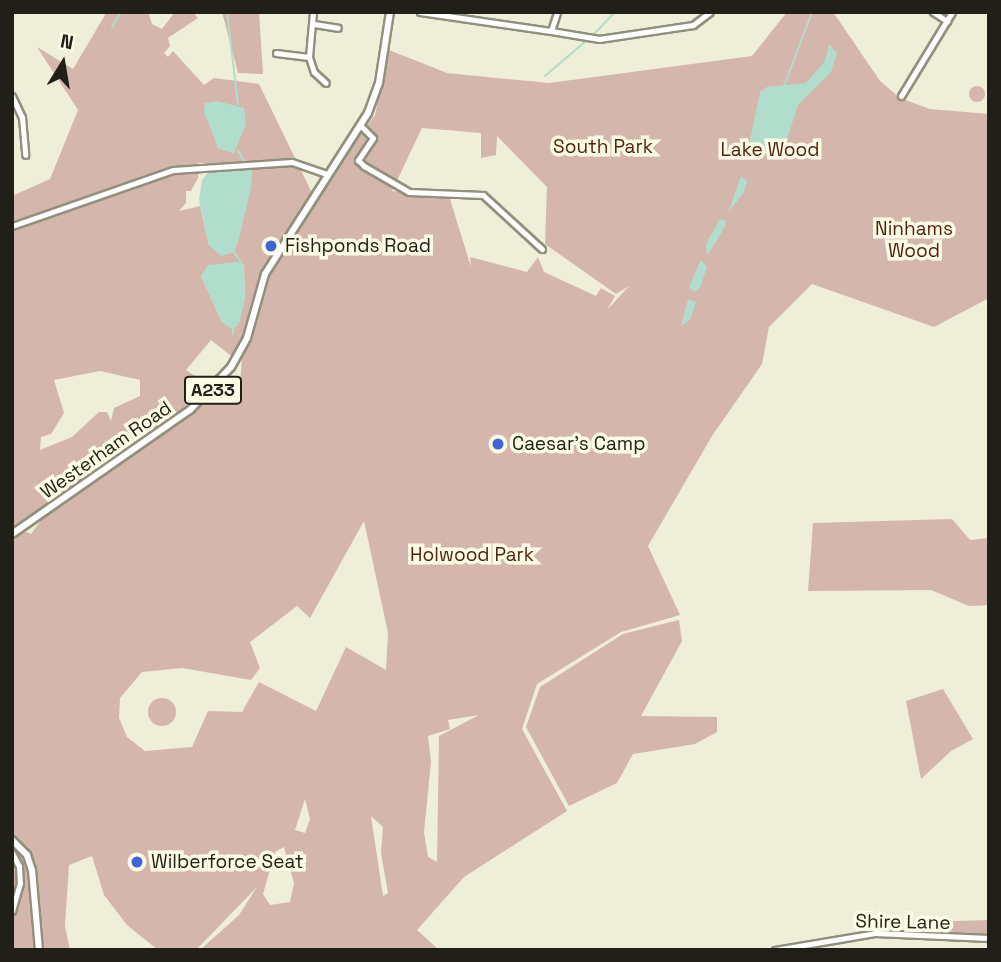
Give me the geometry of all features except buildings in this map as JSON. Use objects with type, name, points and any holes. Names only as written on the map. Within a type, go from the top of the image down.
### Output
[{"type":"main road","name":"Westerham Road","points":[[12,534],[213,391],[247,338],[265,274],[361,125],[379,83],[390,12]]},
{"type":"main road","points":[[12,840],[27,855],[32,870],[39,950]]},
{"type":"street","points":[[313,12],[309,57],[314,72],[326,83]]},
{"type":"street","points":[[420,12],[599,39],[693,25],[710,12]]},
{"type":"street","points":[[474,20],[476,12]]},
{"type":"street","points":[[551,31],[556,12]]},
{"type":"street","points":[[933,12],[947,21]]},
{"type":"street","points":[[901,96],[952,12]]},
{"type":"street","points":[[314,24],[338,28]]},
{"type":"street","points":[[276,53],[309,57]]},
{"type":"street","points":[[12,96],[22,117],[25,155]]},
{"type":"street","points":[[361,125],[373,138],[358,160],[365,166],[409,192],[483,195],[542,249]]},
{"type":"street","points":[[12,226],[173,170],[292,162],[327,174]]},
{"type":"street","points":[[12,853],[19,866],[20,883],[12,911]]},
{"type":"street","name":"Shire Lane","points":[[775,950],[809,941],[875,933],[989,938]]},
{"type":"green space","points":[[102,12],[148,12],[152,24],[162,29],[175,12],[193,12],[198,18],[168,38],[170,46],[164,53],[168,57],[173,51],[204,85],[214,78],[259,84],[313,195],[375,115],[389,50],[447,73],[549,83],[752,56],[787,12],[833,12],[880,81],[900,98],[930,109],[989,114],[989,298],[934,327],[812,284],[769,327],[762,364],[712,436],[648,546],[680,615],[621,632],[537,684],[522,729],[567,811],[464,877],[417,930],[439,950],[200,950],[239,915],[257,887],[196,950],[158,950],[127,925],[104,895],[92,856],[69,865],[65,926],[70,950],[12,950],[12,858],[15,872],[21,853],[12,850],[12,542],[24,531],[31,534],[42,519],[83,490],[79,482],[12,529],[12,196],[50,179],[78,110],[37,47],[73,69],[105,15]],"holes":[[[208,117],[234,153],[218,148]],[[422,128],[481,133],[481,158],[496,155],[497,136],[547,187],[545,244],[616,294],[629,286],[607,310],[615,296],[601,288],[596,296],[544,272],[538,257],[527,272],[470,257],[471,267],[449,196],[392,191]],[[199,163],[247,163],[252,170],[238,242],[209,245],[200,206],[179,211],[186,203],[186,191],[191,191],[198,178],[198,171],[184,171]],[[244,265],[245,298],[237,326],[222,322],[201,276]],[[211,340],[231,356],[242,358],[239,398],[227,397],[186,370]],[[100,371],[140,380],[140,396],[114,408],[111,421],[107,412],[99,412],[72,437],[40,450],[41,437],[51,434],[64,413],[54,380]],[[364,521],[388,633],[386,670],[346,647],[316,711],[259,682],[242,712],[208,711],[192,747],[145,751],[127,737],[119,718],[120,698],[142,672],[182,668],[251,680],[260,668],[250,642],[297,606],[310,618]],[[479,715],[439,736],[437,862],[428,857],[424,832],[431,762],[428,736],[450,729],[448,720]],[[305,799],[310,819],[305,833],[295,830]],[[371,816],[383,827],[381,853],[388,893],[383,896]],[[284,847],[294,883],[290,902],[270,905],[263,894],[275,852]]]},
{"type":"green space","points":[[222,12],[259,12],[263,74],[238,73]]},
{"type":"green space","points":[[974,86],[980,86],[985,94],[983,100],[974,102],[969,97],[969,91]]},
{"type":"green space","points":[[952,519],[970,540],[989,538],[989,605],[969,606],[931,590],[808,591],[813,523]]},
{"type":"green space","points":[[679,620],[682,641],[641,716],[717,717],[717,732],[695,744],[633,754],[617,783],[569,806],[526,727],[540,687],[623,634]]},
{"type":"green space","points":[[943,689],[973,739],[951,751],[921,779],[906,701]]},
{"type":"green space","points":[[162,698],[172,702],[176,712],[172,722],[162,726],[152,722],[148,712],[152,702]]},
{"type":"green space","points":[[989,920],[989,936],[923,935],[924,922]]},
{"type":"shaded area","points":[[829,44],[837,53],[831,72],[798,105],[787,139],[746,160],[760,92],[767,87],[806,83],[825,61]]},
{"type":"shaded area","points":[[217,101],[244,108],[246,124],[234,153],[218,148],[204,112],[205,103]]},
{"type":"shaded area","points":[[247,168],[252,170],[251,188],[238,242],[234,252],[221,256],[209,245],[199,200],[202,180],[209,171]]},
{"type":"shaded area","points":[[741,176],[747,181],[744,192],[728,213]]},
{"type":"shaded area","points":[[720,219],[726,221],[725,227],[707,256],[706,244]]},
{"type":"shaded area","points":[[701,260],[707,267],[700,288],[694,292],[689,287]]},
{"type":"shaded area","points":[[237,262],[244,264],[245,298],[240,321],[233,330],[222,322],[201,276],[208,265]]},
{"type":"shaded area","points":[[688,299],[696,302],[690,320],[681,326]]},
{"type":"waterway","points":[[112,27],[121,12]]},
{"type":"waterway","points":[[227,12],[238,104]]},
{"type":"waterway","points":[[591,37],[615,12]]},
{"type":"waterway","points":[[784,86],[812,12]]},
{"type":"waterway","points":[[545,76],[587,40]]},
{"type":"waterway","points":[[238,150],[247,168]]},
{"type":"waterway","points":[[234,252],[241,262]]},
{"type":"place","name":"Fishponds Road","points":[[271,246]]},
{"type":"place","name":"Caesar's Camp","points":[[498,444]]},
{"type":"place","name":"Wilberforce Seat","points":[[137,862]]},
{"type":"park label","name":"South Park","points":[[603,147]]},
{"type":"park label","name":"Lake Wood","points":[[770,150]]},
{"type":"park label","name":"Ninhams Wood","points":[[914,240]]},
{"type":"park label","name":"Holwood Park","points":[[472,555]]}]
